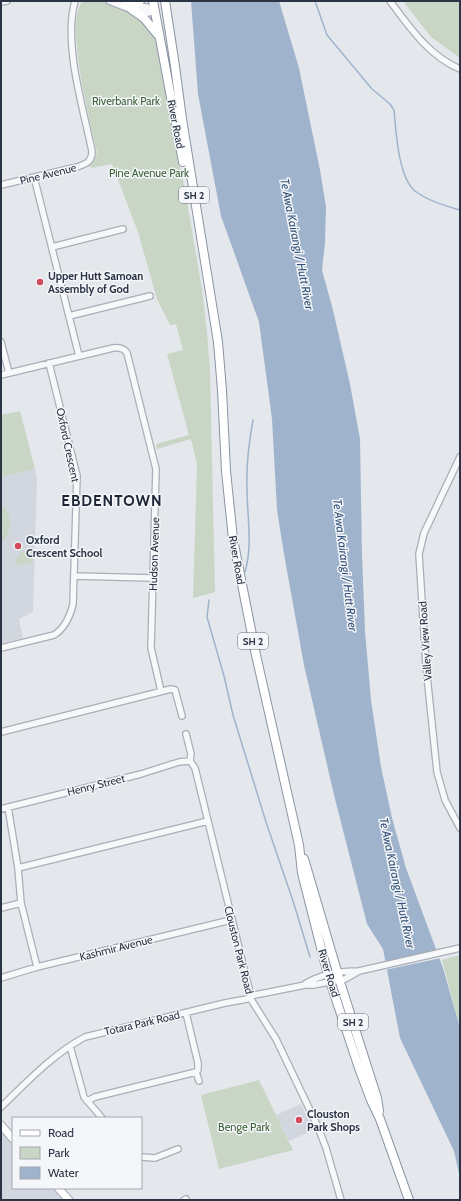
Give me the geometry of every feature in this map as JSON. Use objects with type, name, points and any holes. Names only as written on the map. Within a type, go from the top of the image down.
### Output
[{"type":"highway","points":[[124,6],[140,1]]},
{"type":"highway","name":"River Road","points":[[153,1],[179,142],[206,270]]},
{"type":"highway","points":[[159,1],[155,10],[160,15],[162,21],[182,119]]},
{"type":"highway","name":"River Road","points":[[165,1],[182,119],[220,356],[226,471],[233,539],[252,634],[299,845],[302,873],[334,977],[376,1098],[380,1119],[409,1200]]},
{"type":"highway","points":[[124,6],[144,18],[160,37]]},
{"type":"main road","points":[[1,1125],[12,1138]]},
{"type":"main road","points":[[59,1189],[69,1200]]},
{"type":"street","points":[[1,2],[7,1]]},
{"type":"street","name":"Pine Avenue","points":[[1,185],[84,165],[91,157],[92,151],[73,57],[72,16],[75,1]]},
{"type":"street","points":[[108,1],[124,6],[147,7],[155,10]]},
{"type":"street","points":[[390,1],[426,46],[442,59],[460,69]]},
{"type":"street","points":[[1,375],[79,356],[34,177]]},
{"type":"street","points":[[52,247],[123,229]]},
{"type":"street","points":[[69,316],[150,296]]},
{"type":"street","points":[[1,342],[8,373]]},
{"type":"street","name":"Hudson Avenue","points":[[79,356],[116,347],[124,349],[131,362],[156,469],[151,648],[161,691]]},
{"type":"street","name":"Oxford Crescent","points":[[1,648],[44,638],[59,632],[64,627],[71,613],[73,604],[76,476],[49,363]]},
{"type":"street","name":"Valley View Road","points":[[460,457],[428,522],[419,554],[426,666],[437,772],[445,800],[460,828]]},
{"type":"street","points":[[74,576],[153,578]]},
{"type":"street","points":[[1,732],[171,689],[175,690],[182,716]]},
{"type":"street","name":"Clouston Park Road","points":[[186,734],[191,754],[190,761],[195,768],[252,1001],[276,1039],[321,1134],[341,1200]]},
{"type":"street","name":"Henry Street","points":[[1,808],[141,774],[178,762],[190,761]]},
{"type":"street","points":[[8,807],[18,868],[21,903],[38,967]]},
{"type":"street","points":[[18,868],[208,821]]},
{"type":"street","points":[[1,908],[21,903]]},
{"type":"street","name":"Kashmir Avenue","points":[[1,978],[38,967],[231,920]]},
{"type":"street","name":"Totara Park Road","points":[[1,1107],[59,1054],[85,1037],[304,985],[312,980],[334,977],[345,979],[359,971],[460,948]]},
{"type":"street","points":[[186,1013],[198,1063],[198,1070],[196,1072],[199,1081]]},
{"type":"street","points":[[70,1046],[82,1092],[87,1101],[101,1117]]},
{"type":"street","points":[[87,1101],[95,1097],[196,1072]]},
{"type":"street","points":[[142,1158],[155,1158],[178,1149]]},
{"type":"shaded area","name":"Oxford Crescent School","points":[[35,469],[37,480],[33,612],[19,619],[23,638],[1,643],[1,477]]},
{"type":"shaded area","points":[[301,1104],[313,1130],[289,1141],[276,1115]]},
{"type":"shaded area","points":[[1,1125],[12,1138],[12,1189],[59,1189],[69,1200],[1,1200]]},
{"type":"green space","name":"Pine Avenue Park","points":[[83,1],[101,1],[121,10],[133,12],[150,26],[155,38],[185,190],[202,289],[210,370],[215,592],[193,598],[197,464],[191,439],[157,449],[156,444],[189,435],[167,354],[183,350],[176,324],[170,325],[157,299],[138,232],[112,164],[91,168],[90,165],[97,152],[80,74],[76,29],[78,12]]},
{"type":"green space","points":[[403,1],[460,1],[460,58],[431,37]]},
{"type":"green space","points":[[20,411],[35,469],[1,477],[1,415]]},
{"type":"green space","points":[[1,504],[8,513],[10,524],[8,534],[1,543]]},
{"type":"green space","points":[[21,552],[32,554],[32,562],[22,565],[16,564],[15,561]]},
{"type":"green space","points":[[460,955],[460,1028],[442,960]]},
{"type":"green space","name":"Benge Park","points":[[259,1080],[293,1150],[219,1169],[201,1095]]},
{"type":"water","name":"Te Awa Kairangi / Hutt River","points":[[191,1],[279,1],[299,68],[326,207],[325,243],[322,270],[350,384],[360,439],[365,631],[371,700],[381,767],[392,818],[406,868],[443,968],[460,1028],[460,1178],[454,1151],[400,1038],[383,949],[367,924],[334,795],[304,665],[277,510],[272,419],[259,322],[221,216],[198,94]]},
{"type":"pier","points":[[438,950],[441,958],[385,970],[384,962]]},
{"type":"waterway","points":[[315,1],[327,35],[372,89],[390,104],[394,110],[401,165],[409,184],[415,191],[425,198],[460,210]]},
{"type":"waterway","points":[[245,572],[249,551],[247,471],[253,420]]},
{"type":"waterway","points":[[209,600],[207,617],[224,676],[233,715],[310,957]]},
{"type":"place","name":"Upper Hutt Samoan Assembly of God","points":[[40,282]]},
{"type":"place","name":"Oxford Crescent School","points":[[18,546]]},
{"type":"place","name":"Clouston Park Shops","points":[[299,1120]]},
{"type":"district","name":"EBDENTOWN","points":[[112,501]]},
{"type":"park label","name":"Riverbank Park","points":[[126,101]]}]
